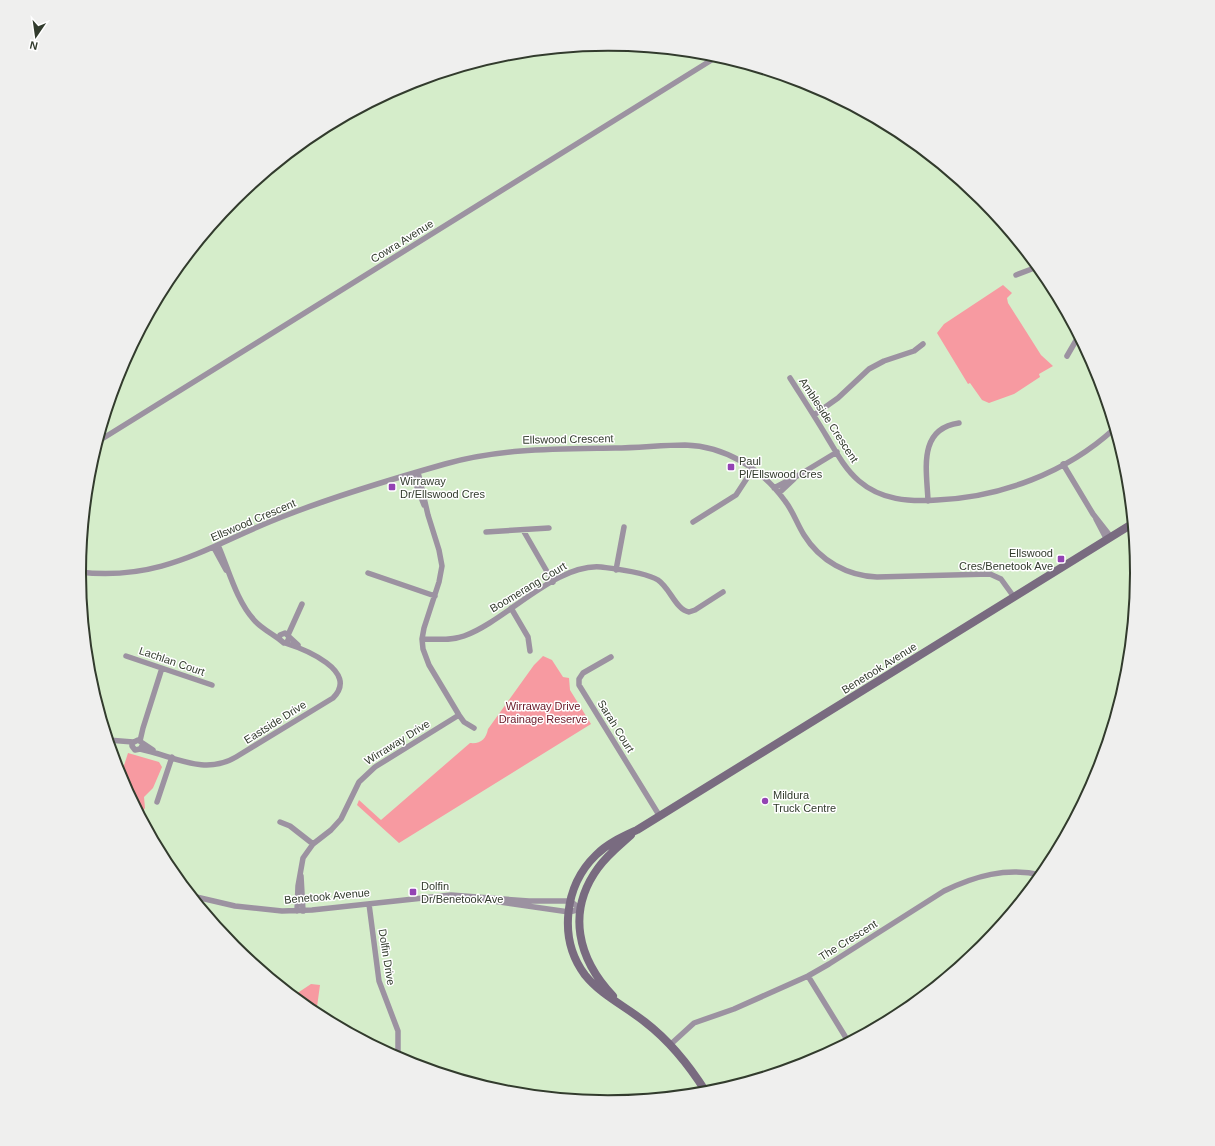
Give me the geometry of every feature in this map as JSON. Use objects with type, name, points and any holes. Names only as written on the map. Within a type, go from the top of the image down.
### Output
[{"type":"main road","name":"Benetook Avenue","points":[[570,901],[580,876],[595,856],[615,840],[637,830],[1127,527]]},
{"type":"main road","name":"Benetook Avenue","points":[[580,909],[585,891],[599,867],[637,830]]},
{"type":"main road","points":[[570,901],[569,934],[578,962],[592,983],[604,994],[624,1006]]},
{"type":"main road","points":[[580,909],[580,935],[588,962],[603,985],[624,1006],[671,1044],[686,1062],[702,1086]]},
{"type":"street","name":"Cowra Avenue","points":[[103,438],[710,61]]},
{"type":"street","points":[[1016,275],[1032,269]]},
{"type":"street","points":[[1067,356],[1076,341]]},
{"type":"street","points":[[814,415],[838,398],[869,369],[884,361],[914,350],[923,344]]},
{"type":"street","name":"Ambleside Crescent","points":[[790,378],[836,452],[851,473],[869,488],[894,498],[928,501],[964,498],[998,491],[1025,483],[1063,464],[1093,446],[1110,432]]},
{"type":"street","points":[[928,501],[927,454],[930,442],[942,429],[959,423]]},
{"type":"street","name":"Ellswood Crescent","points":[[86,572],[119,573],[154,568],[186,559],[286,515],[415,473],[472,457],[515,450],[685,445],[704,447],[723,453],[753,469],[779,493],[788,505],[810,543],[827,560],[846,570],[877,577],[990,574],[1001,579],[1014,597]]},
{"type":"street","points":[[774,488],[799,475],[836,452]]},
{"type":"street","points":[[1063,464],[1109,538]]},
{"type":"street","points":[[694,522],[736,495],[753,469]]},
{"type":"street","points":[[415,473],[439,550],[442,566],[422,639],[423,649],[428,665],[459,715],[464,722],[474,728]]},
{"type":"street","points":[[779,493],[799,475]]},
{"type":"street","points":[[616,570],[624,527]]},
{"type":"street","points":[[486,532],[549,528]]},
{"type":"street","points":[[523,530],[554,582]]},
{"type":"street","name":"Eastside Drive","points":[[113,740],[137,744],[158,753],[204,766],[220,765],[228,762],[333,698],[340,688],[339,678],[328,663],[284,637],[260,626],[249,614],[216,546]]},
{"type":"street","name":"Boomerang Court","points":[[422,639],[449,639],[463,637],[564,575],[582,568],[601,567],[645,575],[657,579],[664,585],[680,608],[686,612],[695,610],[723,592]]},
{"type":"street","points":[[368,573],[435,596]]},
{"type":"street","points":[[284,637],[302,604]]},
{"type":"street","points":[[511,608],[528,636],[530,651]]},
{"type":"street","name":"Lachlan Court","points":[[126,656],[212,685]]},
{"type":"street","name":"Sarah Court","points":[[610,657],[583,673],[579,679],[580,685],[659,816]]},
{"type":"street","points":[[137,744],[162,668]]},
{"type":"street","name":"Wirraway Drive","points":[[300,911],[300,870],[303,858],[313,844],[331,830],[341,819],[354,789],[364,776],[459,715]]},
{"type":"street","points":[[157,802],[172,757]]},
{"type":"street","points":[[280,822],[290,826],[313,844]]},
{"type":"street","name":"The Crescent","points":[[671,1044],[694,1023],[734,1009],[808,976],[836,960],[928,900],[962,882],[994,873],[1008,871],[1034,874]]},
{"type":"street","name":"Benetook Avenue","points":[[198,897],[252,909],[300,911],[434,896],[465,896],[529,901],[570,901]]},
{"type":"street","name":"Benetook Avenue","points":[[465,896],[533,908],[569,912],[580,909]]},
{"type":"street","points":[[570,901],[580,909]]},
{"type":"street","name":"Dolfin Drive","points":[[369,904],[379,981],[398,1031],[398,1050]]},
{"type":"street","points":[[808,976],[846,1037]]},
{"type":"green space","points":[[1003,285],[1012,293],[1007,298],[1008,303],[1041,355],[1053,366],[1039,374],[1040,377],[1014,394],[989,403],[982,400],[970,383],[968,384],[937,333],[944,324]]},
{"type":"green space","name":"Wirraway Drive Drainage Reserve","points":[[543,656],[552,660],[563,677],[569,678],[570,690],[591,724],[399,843],[357,805],[359,800],[381,820],[470,743],[480,742],[486,736],[488,729],[534,665]]},
{"type":"green space","points":[[128,753],[159,762],[162,767],[153,788],[144,797],[145,808],[143,811],[139,804],[123,768]]},
{"type":"green space","points":[[311,984],[320,985],[317,1007],[298,993]]},
{"type":"place","name":"Paul Pl/Ellswood Cres","points":[[731,467]]},
{"type":"place","name":"Wirraway Dr/Ellswood Cres","points":[[392,487]]},
{"type":"place","name":"Ellswood Cres/Benetook Ave","points":[[1061,559]]},
{"type":"place","name":"Mildura Truck Centre","points":[[765,801]]},
{"type":"place","name":"Dolfin Dr/Benetook Ave","points":[[413,892]]}]
